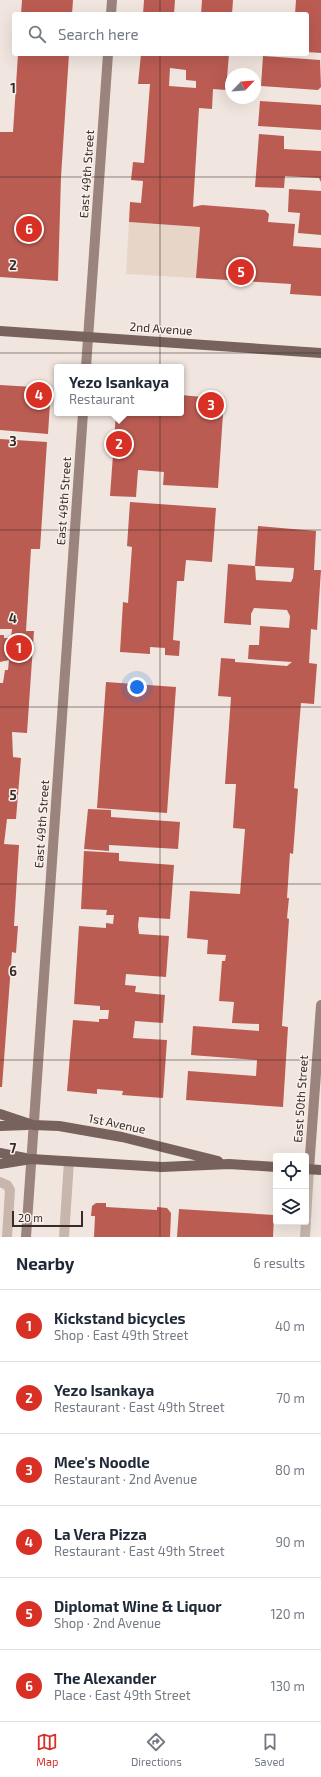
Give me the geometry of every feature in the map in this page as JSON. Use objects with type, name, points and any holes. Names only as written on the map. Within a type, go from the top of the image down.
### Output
[{"type":"main road","points":[[111,12],[112,0]]},
{"type":"main road","name":"East 49th Street","points":[[86,364],[108,56]]},
{"type":"main road","name":"2nd Avenue","points":[[0,331],[321,353]]},
{"type":"main road","name":"East 49th Street","points":[[26,1237],[83,416]]},
{"type":"main road","name":"East 50th Street","points":[[309,1156],[321,1005]]},
{"type":"main road","name":"1st Avenue","points":[[0,1114],[33,1125],[58,1126],[122,1137],[229,1164]]},
{"type":"main road","points":[[0,1126],[33,1125]]},
{"type":"main road","points":[[0,1153],[31,1159]]},
{"type":"main road","name":"1st Avenue","points":[[0,1164],[31,1159],[162,1167],[229,1164],[273,1167]]},
{"type":"main road","points":[[309,1169],[321,1170]]},
{"type":"street","points":[[64,1237],[69,1161]]},
{"type":"street","points":[[0,1182],[7,1185],[10,1190],[7,1237]]},
{"type":"street","points":[[305,1237],[306,1225]]},
{"type":"shaded area","points":[[129,222],[200,227],[196,278],[126,274]]},
{"type":"building","points":[[22,0],[73,0],[72,12],[21,12]]},
{"type":"building","points":[[144,0],[175,0],[174,12],[143,12]]},
{"type":"building","points":[[202,0],[233,0],[232,12],[201,12]]},
{"type":"building","points":[[296,0],[321,0],[321,53],[309,52],[309,12],[295,12]]},
{"type":"building","points":[[18,56],[69,56],[61,177],[58,281],[0,277],[0,132],[13,132]]},
{"type":"building","points":[[141,56],[229,56],[228,68],[225,68],[225,90],[213,89],[212,109],[199,108],[193,207],[202,205],[265,210],[269,214],[268,222],[295,224],[293,246],[321,248],[321,296],[290,294],[291,284],[196,278],[200,227],[129,222],[130,202],[141,203],[143,181],[131,180],[133,162],[144,163],[150,84],[138,84]],"holes":[[[170,68],[186,70],[186,80],[196,81],[196,88],[169,86]]]},
{"type":"building","points":[[263,56],[320,60],[321,87],[318,90],[261,86]]},
{"type":"building","points":[[261,101],[321,105],[321,130],[258,126]]},
{"type":"building","points":[[259,134],[284,136],[284,149],[321,151],[321,182],[319,178],[285,176],[284,188],[255,187]]},
{"type":"building","points":[[289,189],[321,191],[321,235],[298,233],[300,213],[288,212]]},
{"type":"building","points":[[0,385],[51,388],[48,434],[0,430]]},
{"type":"building","points":[[184,395],[224,399],[218,488],[163,485],[164,472],[138,470],[136,497],[110,496],[116,416],[184,416]]},
{"type":"building","points":[[0,439],[47,442],[40,549],[31,549],[26,631],[34,631],[27,733],[12,732],[13,757],[21,758],[16,819],[7,819],[4,844],[19,845],[14,926],[18,926],[16,953],[12,952],[2,1087],[0,1087],[0,683],[3,683],[5,670],[8,670],[9,660],[0,662],[0,635],[4,635],[4,638],[11,638],[12,629],[0,629]]},
{"type":"building","points":[[130,502],[216,508],[212,562],[186,560],[184,581],[177,581],[173,640],[180,641],[179,656],[165,655],[165,648],[150,647],[150,654],[120,652],[123,602],[128,603],[132,547],[127,546]]},
{"type":"building","points":[[258,526],[316,531],[314,570],[321,570],[317,630],[311,629],[309,663],[317,664],[314,704],[301,703],[294,788],[298,789],[293,854],[290,853],[287,898],[289,898],[287,918],[289,919],[282,1026],[288,1027],[283,1107],[186,1100],[188,1071],[256,1076],[257,1060],[191,1055],[193,1026],[259,1031],[259,1024],[232,1023],[234,1002],[219,1001],[222,961],[225,961],[226,955],[207,954],[208,940],[187,938],[190,891],[240,894],[245,829],[233,828],[236,784],[225,784],[231,697],[218,696],[221,658],[235,659],[235,662],[287,666],[292,662],[248,659],[249,645],[259,645],[260,626],[289,628],[290,616],[287,610],[254,608],[251,614],[251,625],[224,623],[228,564],[255,566]],"holes":[[[255,566],[294,568],[293,578],[291,582],[256,580]]]},
{"type":"building","points":[[106,682],[176,687],[167,813],[97,808]]},
{"type":"building","points":[[88,809],[111,810],[111,817],[180,822],[178,849],[109,845],[109,851],[84,849]]},
{"type":"building","points":[[84,851],[119,853],[119,861],[174,865],[170,919],[139,917],[138,926],[139,934],[169,936],[166,977],[126,974],[125,985],[136,986],[135,992],[165,995],[163,1023],[135,1021],[133,1038],[167,1040],[163,1098],[122,1095],[123,1091],[97,1089],[97,1094],[67,1091],[73,1020],[99,1022],[99,1019],[108,1019],[109,1010],[100,1010],[100,1006],[74,1004],[79,926],[106,928],[106,923],[113,924],[114,915],[106,915],[107,910],[81,909]]},
{"type":"building","points":[[96,1203],[106,1203],[106,1207],[157,1210],[157,1207],[167,1208],[171,1213],[170,1237],[94,1237],[95,1216],[91,1216],[92,1206]]},
{"type":"building","points":[[179,1209],[273,1215],[273,1237],[177,1237]]},
{"type":"place","name":"The Alexander","points":[[29,229]]},
{"type":"place","name":"Diplomat Wine & Liquor","points":[[241,272]]},
{"type":"place","name":"La Vera Pizza","points":[[39,395]]},
{"type":"place","name":"Mee's Noodle","points":[[211,405]]},
{"type":"place","name":"Yezo Isankaya","points":[[119,444]]},
{"type":"place","name":"Kickstand bicycles","points":[[19,648]]}]
